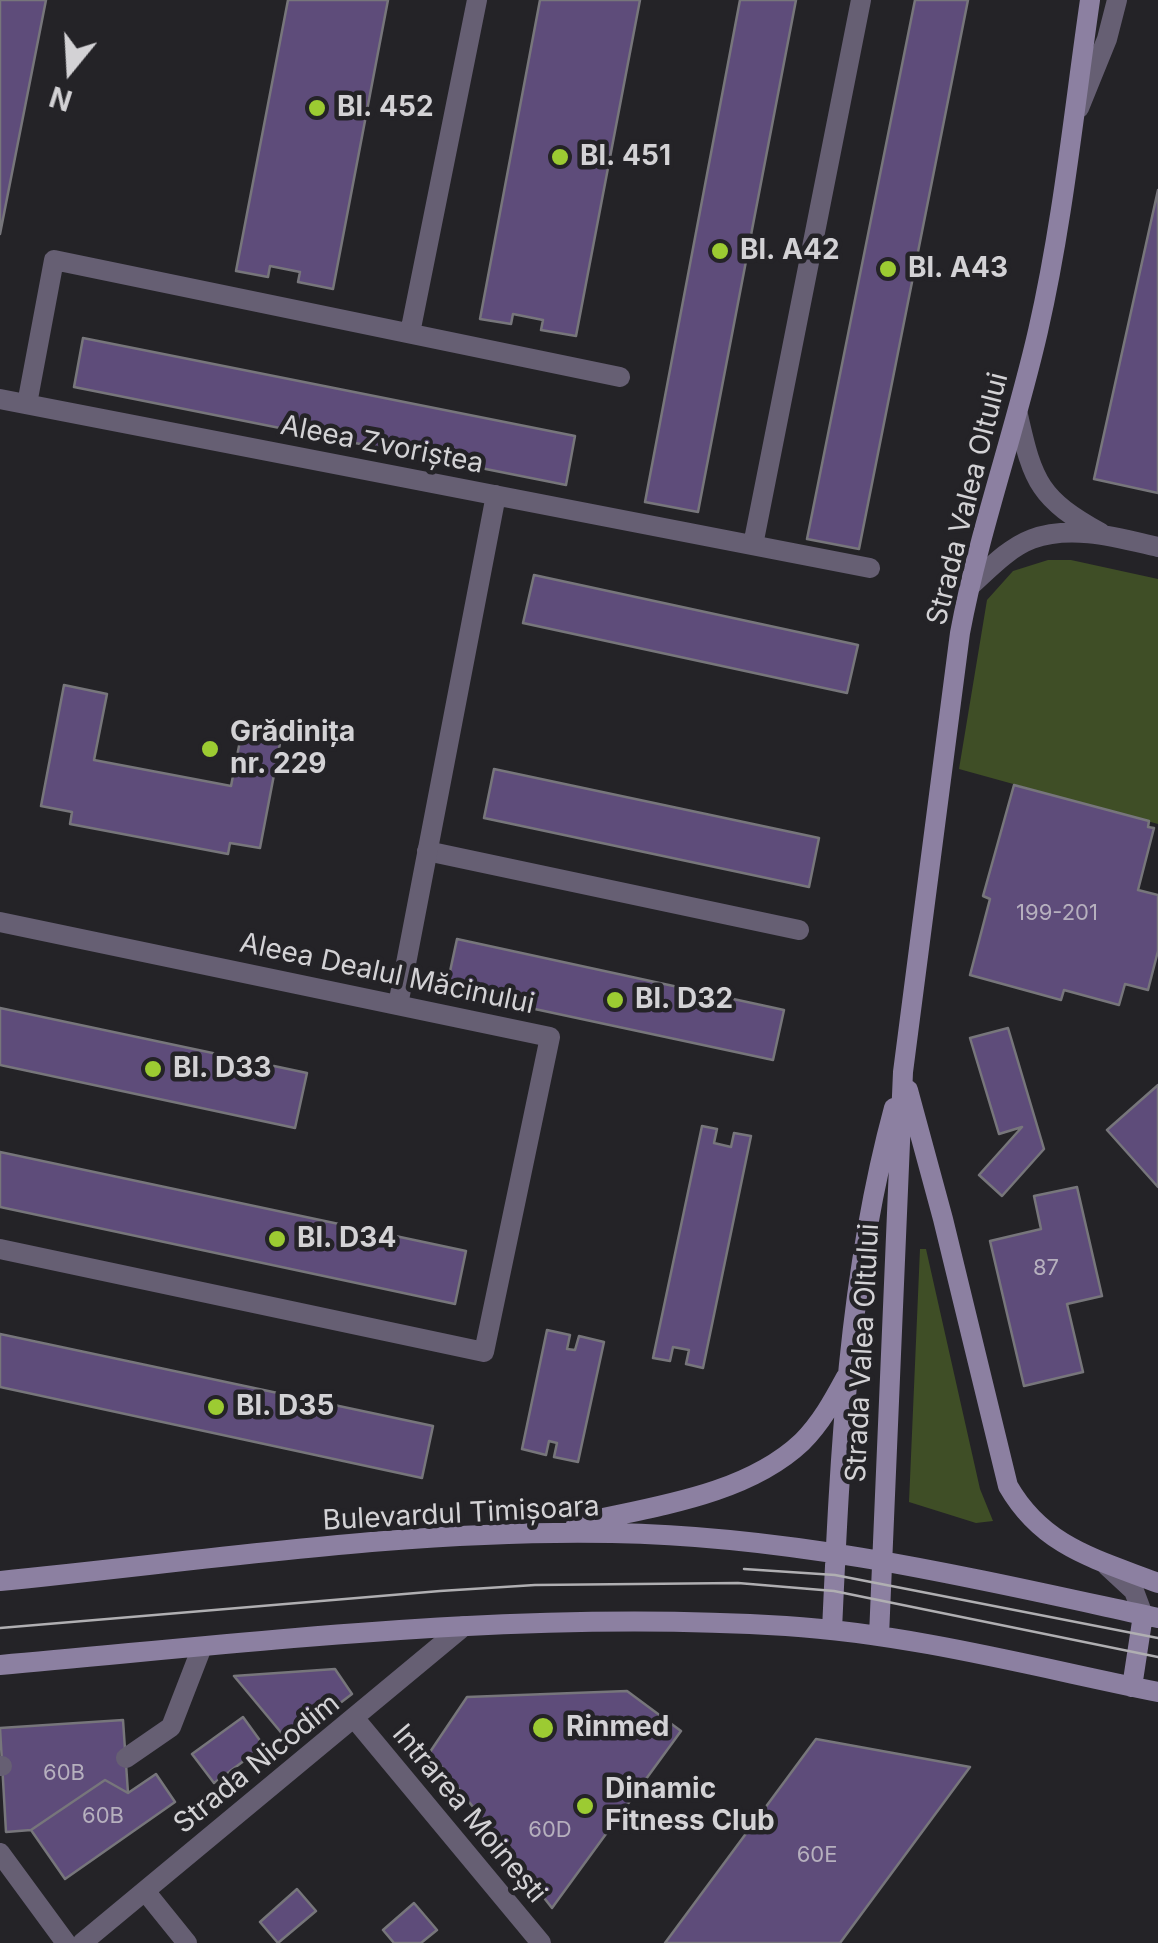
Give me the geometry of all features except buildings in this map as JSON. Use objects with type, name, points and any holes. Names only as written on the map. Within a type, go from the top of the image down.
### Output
[{"type":"main road","name":"Strada Valea Oltului","points":[[879,1636],[903,1072],[969,587],[1018,415],[1049,275],[1090,0]]},
{"type":"main road","name":"Strada Valea Oltului","points":[[832,1630],[849,1371],[869,1207],[903,1072]]},
{"type":"main road","points":[[903,1072],[944,1219],[1008,1486],[1034,1523],[1066,1546],[1158,1582]]},
{"type":"main road","points":[[535,1533],[649,1508],[750,1476],[781,1459],[817,1426],[849,1371]]},
{"type":"main road","name":"Bulevardul Timișoara","points":[[0,1581],[448,1536],[535,1533],[701,1537],[882,1560],[1150,1617]]},
{"type":"main road","points":[[1132,1687],[1150,1617]]},
{"type":"main road","points":[[0,1665],[464,1626],[550,1621],[663,1622],[879,1636],[1158,1692]]},
{"type":"street","points":[[410,333],[477,0]]},
{"type":"street","points":[[752,545],[861,0]]},
{"type":"street","points":[[1072,124],[1107,39],[1117,0]]},
{"type":"street","points":[[27,404],[54,260],[620,377]]},
{"type":"street","name":"Aleea Zvoriștea","points":[[0,399],[870,568]]},
{"type":"street","points":[[1018,415],[1031,469],[1046,495],[1065,513],[1102,534]]},
{"type":"street","points":[[398,1004],[496,495]]},
{"type":"street","points":[[969,587],[1032,539],[1058,534],[1102,534],[1158,547]]},
{"type":"street","points":[[427,851],[799,930]]},
{"type":"street","name":"Aleea Dealul Măcinului","points":[[0,922],[550,1037],[484,1352],[0,1249]]},
{"type":"street","points":[[1095,1559],[1126,1582],[1150,1617]]},
{"type":"street","name":"Strada Nicodim","points":[[82,1943],[464,1626]]},
{"type":"street","points":[[126,1758],[171,1727],[202,1647]]},
{"type":"street","name":"Intrarea Moinești","points":[[355,1719],[541,1943]]},
{"type":"street","points":[[0,1853],[66,1943]]},
{"type":"street","points":[[146,1892],[187,1943]]},
{"type":"green space","points":[[1048,560],[1071,560],[1158,579],[1158,824],[959,769],[987,600],[1013,571]]},
{"type":"green space","points":[[920,1249],[926,1249],[980,1489],[993,1521],[976,1523],[909,1502]]},
{"type":"tram line","points":[[744,1569],[835,1575],[1158,1638]]},
{"type":"tram line","points":[[0,1628],[535,1585],[738,1583],[834,1591],[1158,1657]]},
{"type":"place","name":"Bl. 452","points":[[317,108]]},
{"type":"place","name":"Bl. 451","points":[[560,157]]},
{"type":"place","name":"Bl. A42","points":[[720,251]]},
{"type":"place","name":"Bl. A43","points":[[888,269]]},
{"type":"place","name":"Grădinița nr. 229","points":[[210,749]]},
{"type":"place","name":"Bl. D32","points":[[615,1000]]},
{"type":"place","name":"Bl. D33","points":[[153,1069]]},
{"type":"place","name":"Bl. D34","points":[[277,1239]]},
{"type":"place","name":"Bl. D35","points":[[216,1407]]},
{"type":"place","name":"Rinmed","points":[[543,1728]]},
{"type":"place","name":"Dinamic Fitness Club","points":[[585,1806]]}]
